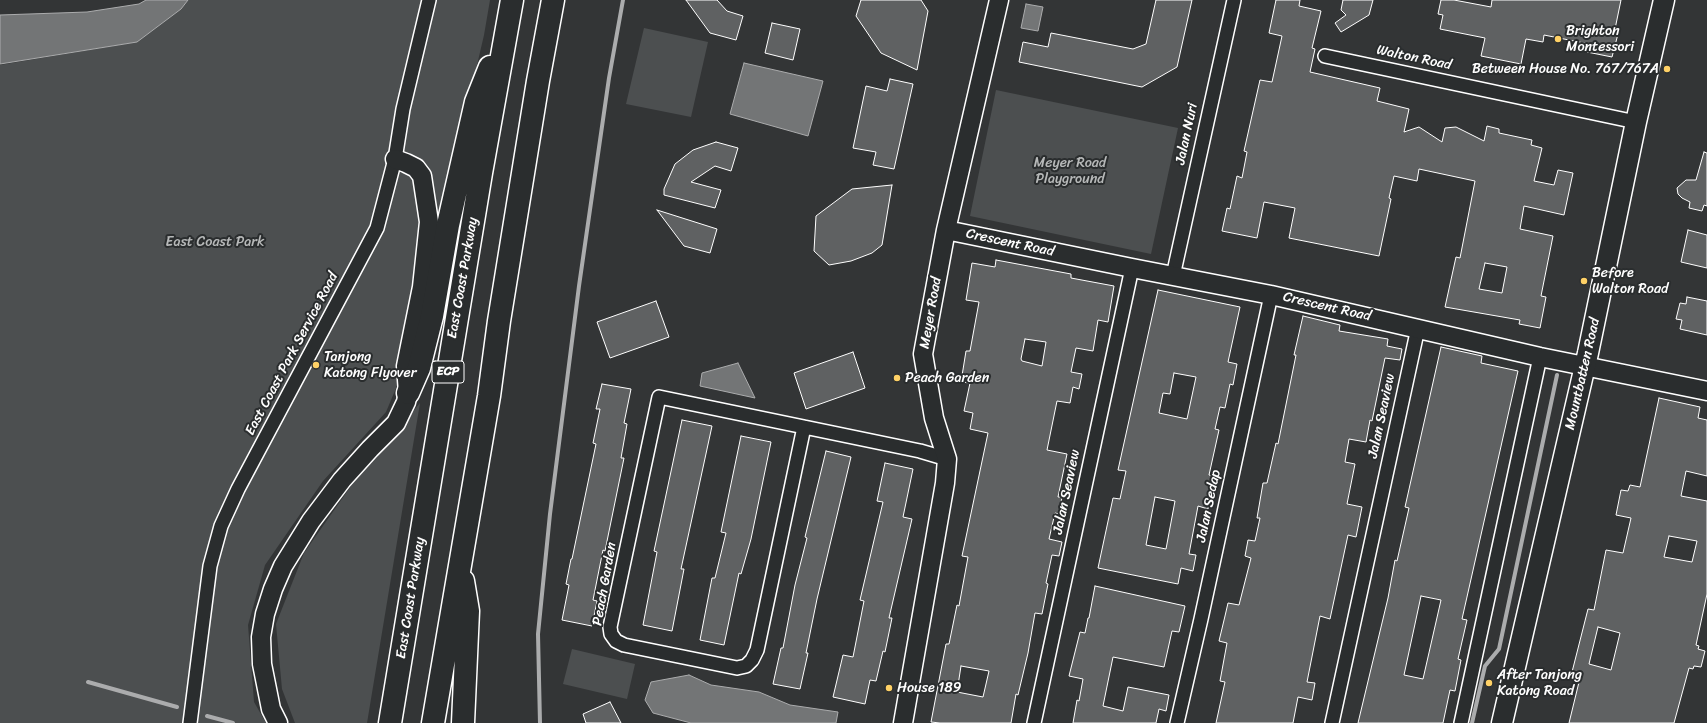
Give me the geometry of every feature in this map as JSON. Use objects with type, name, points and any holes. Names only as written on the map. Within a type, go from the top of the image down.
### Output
[{"type":"highway","points":[[433,723],[489,396],[498,321],[525,158],[553,0]]},
{"type":"highway","points":[[408,393],[419,368],[432,316],[448,225],[476,102],[510,10]]},
{"type":"highway","name":"East Coast Parkway","points":[[390,723],[456,322],[510,10]]},
{"type":"highway","points":[[460,570],[467,597],[468,611],[463,723]]},
{"type":"main road","name":"Mountbatten Road","points":[[1502,723],[1585,366],[1636,122],[1664,0]]},
{"type":"street","name":"East Coast Park Service Road","points":[[190,723],[210,566],[221,526],[238,489],[377,228],[395,160],[403,109],[429,0]]},
{"type":"street","name":"Meyer Road","points":[[903,723],[945,483],[947,459],[934,418],[923,354],[946,230],[999,0]]},
{"type":"street","name":"Jalan Nuri","points":[[1173,276],[1234,0]]},
{"type":"street","name":"Walton Road","points":[[1325,56],[1636,122]]},
{"type":"street","points":[[278,723],[272,709],[262,664],[261,637],[265,614],[272,589],[283,566],[311,522],[342,480],[396,423],[406,402],[408,393],[406,366],[422,287],[429,222],[422,176],[416,168],[395,160]]},
{"type":"street","name":"Crescent Road","points":[[946,230],[1271,295],[1540,357],[1707,391]]},
{"type":"street","name":"Jalan Seaview","points":[[1034,723],[1132,268]]},
{"type":"street","name":"Jalan Sedap","points":[[1177,723],[1205,604],[1271,295]]},
{"type":"street","name":"Jalan Seaview","points":[[1332,723],[1418,328]]},
{"type":"street","points":[[1462,723],[1540,357]]},
{"type":"street","name":"Peach Garden","points":[[804,426],[757,650],[752,660],[746,666],[737,668],[624,645],[616,640],[611,634],[610,627],[659,396],[804,426],[920,451],[947,459]]},
{"type":"green space","name":"East Coast Park","points":[[188,0],[490,0],[484,35],[409,357],[386,412],[323,481],[265,565],[248,625],[254,702],[266,723],[0,723],[0,65],[137,42],[181,9]]},
{"type":"green space","points":[[644,28],[708,42],[691,117],[626,104]]},
{"type":"green space","name":"Meyer Road Playground","points":[[996,90],[1178,128],[1151,254],[970,216]]},
{"type":"green space","points":[[420,403],[367,723],[295,723],[282,689],[276,624],[304,553],[351,486]]},
{"type":"green space","points":[[572,649],[635,664],[627,699],[563,684]]},
{"type":"shaded area","points":[[146,0],[188,0],[181,9],[137,42],[0,64],[0,15],[87,12],[139,4]]},
{"type":"shaded area","points":[[1026,4],[1043,7],[1038,31],[1021,28]]},
{"type":"shaded area","points":[[744,63],[823,81],[808,136],[730,114]]},
{"type":"shaded area","points":[[738,363],[755,398],[700,386],[702,373]]},
{"type":"shaded area","points":[[689,675],[711,685],[759,692],[790,705],[838,712],[836,723],[691,723],[653,713],[645,700],[651,682]]},
{"type":"building","points":[[686,0],[717,0],[727,11],[743,16],[736,40],[710,33]]},
{"type":"building","points":[[861,0],[921,0],[928,11],[917,70],[881,53],[856,16]]},
{"type":"building","points":[[1156,0],[1192,0],[1177,67],[1142,87],[1019,62],[1023,42],[1048,47],[1051,33],[1133,49],[1146,44]]},
{"type":"building","points":[[1276,0],[1300,0],[1299,6],[1321,11],[1312,48],[1315,49],[1310,72],[1380,88],[1377,101],[1409,109],[1404,132],[1419,127],[1442,142],[1445,128],[1456,127],[1484,141],[1487,126],[1499,129],[1499,133],[1532,140],[1531,145],[1542,148],[1534,181],[1554,185],[1558,170],[1573,173],[1564,215],[1524,206],[1520,229],[1553,236],[1541,296],[1546,297],[1540,328],[1519,324],[1520,320],[1445,307],[1456,257],[1460,258],[1475,181],[1419,169],[1417,181],[1394,176],[1389,198],[1391,199],[1379,256],[1289,238],[1295,208],[1264,202],[1257,238],[1222,231],[1227,208],[1230,209],[1237,176],[1242,178],[1247,152],[1244,151],[1260,80],[1272,82],[1282,36],[1269,33]],"holes":[[[1485,263],[1507,267],[1502,293],[1479,289]]]},
{"type":"building","points":[[1343,0],[1373,0],[1369,15],[1341,32],[1335,23],[1346,15],[1341,10]]},
{"type":"building","points":[[1441,0],[1454,0],[1491,7],[1492,0],[1621,0],[1615,29],[1619,30],[1612,57],[1587,52],[1589,44],[1544,35],[1543,42],[1526,39],[1521,64],[1481,56],[1485,38],[1440,29],[1443,15],[1438,14]]},
{"type":"building","points":[[772,23],[800,29],[793,60],[765,53]]},
{"type":"building","points":[[890,79],[913,84],[894,169],[873,165],[876,152],[853,148],[866,86],[887,91]]},
{"type":"building","points":[[716,142],[738,148],[731,171],[715,166],[691,182],[721,190],[715,208],[664,195],[664,189],[675,164],[693,150]]},
{"type":"building","points":[[1704,152],[1707,153],[1707,206],[1704,205],[1702,211],[1689,208],[1690,202],[1678,194],[1677,188],[1686,180],[1696,180]]},
{"type":"building","points":[[892,185],[882,245],[872,253],[851,261],[829,265],[814,251],[816,216],[852,189]]},
{"type":"building","points":[[657,210],[717,229],[710,253],[684,246]]},
{"type":"building","points":[[1688,230],[1707,235],[1707,268],[1681,262]]},
{"type":"building","points":[[996,260],[1071,274],[1071,278],[1114,286],[1108,322],[1098,320],[1093,351],[1076,348],[1071,372],[1082,374],[1079,389],[1073,387],[1070,403],[1057,401],[1047,450],[1067,454],[1058,497],[1062,497],[1059,514],[1055,513],[1049,539],[1062,542],[1059,556],[1052,555],[1046,583],[1048,584],[1042,614],[1035,613],[1028,653],[1018,695],[1016,694],[1011,723],[931,722],[946,644],[949,644],[957,605],[959,606],[968,557],[962,556],[988,433],[970,429],[973,413],[964,411],[970,383],[961,382],[966,351],[970,351],[979,302],[966,300],[972,263],[995,267]],"holes":[[[1025,339],[1046,342],[1042,366],[1022,361],[1021,359]],[[961,666],[989,671],[983,697],[957,692]]]},
{"type":"building","points":[[1158,290],[1240,307],[1228,362],[1237,364],[1233,385],[1230,384],[1225,408],[1220,407],[1215,429],[1219,430],[1209,475],[1216,477],[1208,509],[1198,506],[1189,554],[1196,555],[1193,571],[1181,568],[1178,584],[1098,568],[1113,498],[1120,499],[1126,471],[1118,470]],"holes":[[[1174,373],[1196,377],[1187,419],[1159,413],[1163,393],[1170,394]],[[1155,497],[1175,501],[1166,549],[1146,545]]]},
{"type":"building","points":[[1687,297],[1707,301],[1707,335],[1680,329],[1682,320],[1676,319],[1680,303],[1686,304]]},
{"type":"building","points":[[656,301],[669,337],[610,358],[597,322]]},
{"type":"building","points":[[1303,316],[1340,325],[1339,331],[1388,339],[1387,346],[1402,349],[1400,360],[1385,358],[1372,421],[1370,420],[1366,442],[1349,439],[1345,462],[1355,464],[1347,504],[1362,507],[1356,537],[1348,535],[1330,619],[1320,616],[1307,682],[1315,683],[1312,700],[1298,697],[1293,723],[1216,723],[1225,682],[1220,681],[1227,643],[1219,641],[1228,603],[1239,605],[1251,558],[1245,556],[1248,540],[1255,541],[1260,518],[1257,518],[1263,483],[1267,483],[1276,443],[1278,444],[1296,355],[1294,355]]},
{"type":"building","points":[[1441,347],[1482,356],[1481,363],[1518,371],[1462,619],[1467,620],[1458,659],[1461,660],[1455,691],[1450,690],[1443,723],[1358,723],[1388,598],[1395,560],[1397,561],[1409,508],[1405,507]],"holes":[[[1421,596],[1441,600],[1423,679],[1404,675]]]},
{"type":"building","points":[[853,352],[865,388],[806,409],[794,373]]},
{"type":"building","points":[[602,384],[631,389],[624,423],[627,424],[621,458],[624,458],[605,551],[603,550],[593,600],[597,601],[592,626],[562,620],[569,585],[566,584],[596,444],[593,443],[600,409],[596,409]]},
{"type":"building","points":[[1659,398],[1700,407],[1698,418],[1707,420],[1707,476],[1686,471],[1681,496],[1707,501],[1707,594],[1696,645],[1699,646],[1698,649],[1705,651],[1701,667],[1694,666],[1693,669],[1689,668],[1674,723],[1569,723],[1580,678],[1571,676],[1588,609],[1594,610],[1606,550],[1623,553],[1631,518],[1616,515],[1621,490],[1628,491],[1630,485],[1640,487]],"holes":[[[1669,536],[1697,541],[1692,562],[1664,557]],[[1598,627],[1620,633],[1611,670],[1589,664]]]},
{"type":"building","points":[[682,420],[712,426],[681,569],[684,569],[672,631],[643,625],[657,552],[654,551]]},
{"type":"building","points":[[741,436],[771,442],[751,539],[741,574],[739,573],[724,645],[700,640],[712,578],[715,578],[726,533],[721,532]]},
{"type":"building","points":[[826,451],[851,457],[817,599],[800,689],[773,684],[781,648],[783,648],[795,585],[807,538],[805,537]]},
{"type":"building","points":[[885,463],[913,469],[903,517],[912,519],[889,618],[892,618],[885,652],[883,651],[876,681],[870,680],[865,704],[833,697],[843,655],[853,657],[864,601],[860,600],[883,502],[877,501]]},
{"type":"building","points":[[1095,586],[1185,606],[1179,632],[1172,631],[1164,667],[1113,657],[1103,706],[1123,711],[1128,687],[1169,695],[1166,711],[1159,709],[1156,723],[1073,723],[1083,679],[1069,676],[1080,632],[1085,633]]},
{"type":"building","points":[[610,702],[621,723],[586,723],[583,714]]},
{"type":"waterway","points":[[540,723],[538,634],[550,514],[579,286],[609,78],[623,0]]},
{"type":"waterway","points":[[1472,723],[1485,666],[1499,649],[1557,375]]},
{"type":"waterway","points":[[88,682],[177,707]]},
{"type":"waterway","points":[[207,716],[233,723]]},
{"type":"place","name":"Brighton Montessori","points":[[1558,39]]},
{"type":"place","name":"Between House No. 767/767A","points":[[1667,69]]},
{"type":"place","name":"Before Walton Road","points":[[1584,281]]},
{"type":"place","name":"Tanjong Katong Flyover","points":[[316,365]]},
{"type":"place","name":"Peach Garden","points":[[897,378]]},
{"type":"place","name":"After Tanjong Katong Road","points":[[1489,683]]},
{"type":"place","name":"House 189","points":[[889,688]]}]
